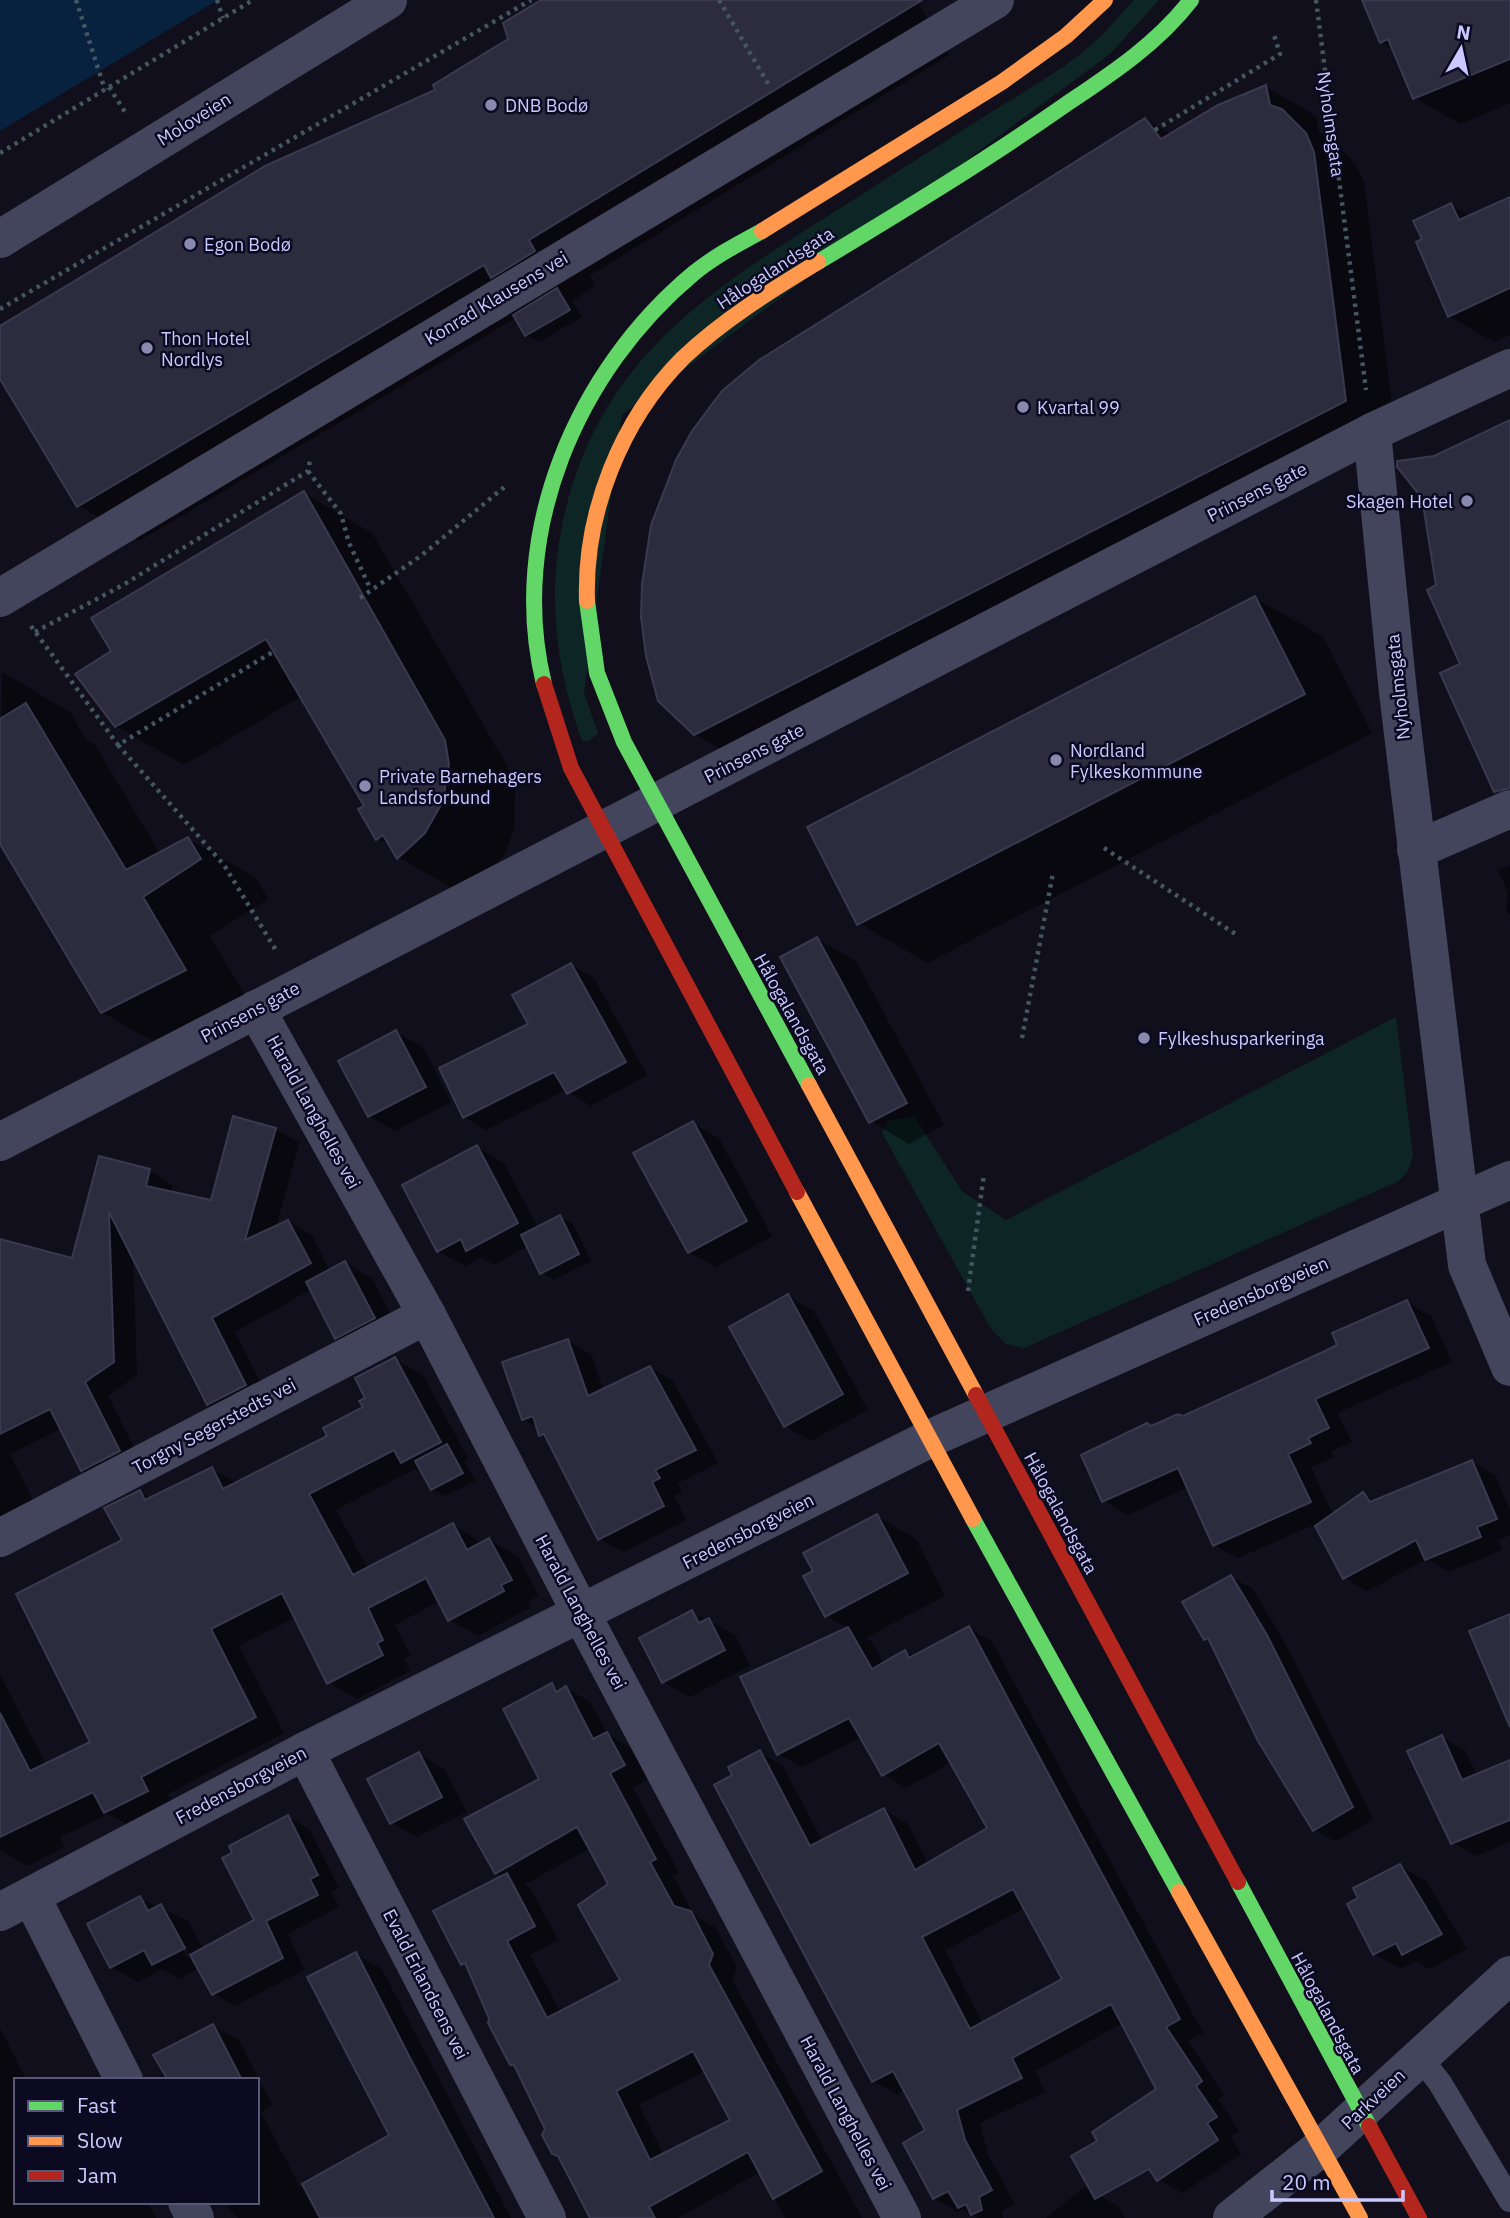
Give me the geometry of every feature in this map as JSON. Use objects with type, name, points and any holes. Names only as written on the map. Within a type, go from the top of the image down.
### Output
[{"type":"street","name":"Moloveien","points":[[0,239],[388,0]]},
{"type":"street","name":"Konrad Klausens vei","points":[[3,596],[995,0]]},
{"type":"street","name":"Hålogalandsgata","points":[[1105,0],[1077,29],[1019,73],[693,274],[642,323],[581,407],[558,458],[541,522],[535,599],[540,667],[565,751],[605,827],[929,1439],[1323,2146],[1360,2218]]},
{"type":"street","name":"Hålogalandsgata","points":[[1191,0],[1180,15],[1128,61],[1041,123],[746,306],[665,377],[643,406],[618,450],[598,511],[589,559],[588,628],[594,664],[612,715],[689,865],[1419,2218]]},
{"type":"street","name":"Prinsens gate","points":[[0,1142],[1372,432],[1510,368]]},
{"type":"street","name":"Nyholmsgata","points":[[1372,432],[1416,850],[1467,1265],[1510,1367]]},
{"type":"street","points":[[1416,850],[1510,809]]},
{"type":"street","name":"Harald Langhelles vei","points":[[256,1009],[427,1315],[582,1615],[902,2218]]},
{"type":"street","name":"Fredensborgveien","points":[[15,1904],[305,1751],[582,1615],[929,1439],[1510,1180]]},
{"type":"street","name":"Torgny Segerstedts vei","points":[[0,1538],[427,1315]]},
{"type":"street","name":"Evald Erlandsens vei","points":[[305,1751],[547,2218]]},
{"type":"street","points":[[15,1904],[123,2078]]},
{"type":"street","name":"Parkveien","points":[[1232,2218],[1323,2146],[1510,1975]]},
{"type":"lane","points":[[1419,2056],[1440,2083],[1510,2200]]},
{"type":"path","points":[[76,0],[107,88],[127,115]]},
{"type":"path","points":[[217,0],[223,18]]},
{"type":"path","points":[[0,153],[253,0]]},
{"type":"path","points":[[0,309],[531,0]]},
{"type":"path","points":[[719,0],[771,87]]},
{"type":"path","name":"Nyholmsgata","points":[[1316,0],[1372,432]]},
{"type":"path","points":[[1154,130],[1280,54],[1273,32]]},
{"type":"path","points":[[35,632],[123,585],[308,471],[312,450]]},
{"type":"path","points":[[308,471],[341,514],[349,543],[371,590]]},
{"type":"path","points":[[360,598],[422,555],[514,481]]},
{"type":"path","points":[[3,596],[35,632],[118,745],[224,865],[278,953]]},
{"type":"path","points":[[118,745],[276,650]]},
{"type":"path","points":[[1104,848],[1237,935]]},
{"type":"path","points":[[1022,1038],[1053,873]]},
{"type":"path","points":[[966,1302],[984,1174]]},
{"type":"green space","points":[[1134,0],[1159,0],[1110,54],[622,415],[584,693],[598,733],[589,741],[582,741],[565,685],[556,628],[559,541],[581,460],[603,414],[630,374],[662,338],[736,276],[1067,64],[1096,41]]},
{"type":"green space","points":[[1396,1017],[1413,1155],[1408,1171],[1399,1181],[1024,1348],[1006,1344],[991,1329],[882,1133],[888,1121],[914,1116],[962,1191],[1006,1220]]},
{"type":"water","points":[[0,0],[218,0],[0,131]]},
{"type":"building","points":[[541,0],[922,0],[529,240],[535,251],[491,278],[484,265],[77,507],[0,379],[0,326],[265,166],[435,90],[433,85],[508,39],[503,23]]},
{"type":"building","points":[[1362,0],[1510,0],[1510,59],[1413,99],[1388,39],[1380,43]]},
{"type":"building","name":"Kvartal 99","points":[[1266,85],[1270,105],[1282,109],[1306,133],[1314,152],[1346,401],[694,735],[658,701],[646,656],[641,617],[642,584],[651,525],[676,460],[692,431],[722,391],[759,360],[1145,118],[1161,139],[1218,105]]},
{"type":"building","points":[[1510,197],[1510,288],[1448,317],[1416,242],[1422,239],[1413,221],[1451,203],[1459,220]]},
{"type":"building","points":[[557,288],[570,310],[525,336],[513,315]]},
{"type":"building","points":[[1510,420],[1510,788],[1494,792],[1440,673],[1460,664],[1427,590],[1436,585],[1422,498],[1397,467],[1397,461],[1434,456]]},
{"type":"building","points":[[304,491],[445,740],[449,764],[443,801],[425,833],[397,859],[383,835],[376,840],[358,809],[364,806],[266,639],[115,727],[75,674],[111,651],[91,618]]},
{"type":"building","name":"Nordland Fylkeskommune","points":[[1255,596],[1305,694],[857,925],[807,827]]},
{"type":"building","points":[[26,703],[126,870],[188,837],[201,859],[143,897],[186,970],[101,1013],[0,844],[0,719]]},
{"type":"building","points":[[817,937],[907,1103],[869,1123],[780,957]]},
{"type":"building","points":[[571,963],[626,1062],[567,1094],[554,1072],[463,1118],[439,1068],[528,1024],[512,995]]},
{"type":"building","points":[[396,1030],[426,1087],[368,1117],[338,1061]]},
{"type":"building","points":[[233,1116],[276,1128],[245,1240],[288,1220],[311,1263],[212,1318],[246,1385],[207,1405],[109,1212],[114,1362],[85,1382],[120,1451],[81,1471],[50,1409],[0,1434],[0,1239],[72,1258],[99,1156],[150,1169],[146,1186],[211,1200]]},
{"type":"building","points":[[693,1121],[747,1221],[688,1253],[633,1153]]},
{"type":"building","points":[[477,1145],[518,1223],[466,1251],[461,1239],[437,1252],[402,1185]]},
{"type":"building","points":[[560,1215],[579,1254],[540,1274],[521,1235]]},
{"type":"building","points":[[345,1261],[375,1318],[335,1339],[306,1282]]},
{"type":"building","points":[[788,1294],[843,1394],[784,1427],[729,1327]]},
{"type":"building","points":[[1407,1300],[1429,1348],[1315,1399],[1329,1428],[1308,1438],[1311,1443],[1288,1454],[1311,1502],[1213,1546],[1178,1468],[1102,1502],[1081,1455],[1147,1423],[1151,1426],[1178,1414],[1183,1416],[1325,1351],[1337,1345],[1332,1333]]},
{"type":"building","points":[[568,1339],[588,1396],[650,1366],[696,1450],[655,1470],[660,1478],[652,1482],[664,1506],[598,1540],[544,1434],[539,1436],[533,1416],[522,1420],[502,1362]]},
{"type":"building","points":[[395,1357],[441,1442],[401,1463],[394,1450],[309,1494],[353,1575],[453,1523],[467,1550],[489,1538],[512,1580],[501,1585],[504,1591],[448,1621],[426,1578],[368,1608],[383,1640],[377,1643],[383,1655],[327,1684],[282,1593],[211,1629],[256,1717],[141,1777],[148,1791],[104,1813],[93,1792],[0,1837],[0,1713],[30,1771],[90,1742],[16,1594],[122,1540],[104,1508],[140,1490],[145,1500],[212,1467],[223,1489],[327,1436],[323,1428],[363,1407],[359,1401],[365,1398],[355,1378]]},
{"type":"building","points":[[447,1444],[463,1473],[431,1490],[415,1461]]},
{"type":"building","points":[[1472,1460],[1497,1519],[1477,1527],[1481,1537],[1425,1560],[1416,1540],[1343,1579],[1315,1526],[1363,1492],[1370,1502]]},
{"type":"building","points":[[877,1514],[908,1573],[825,1617],[803,1576],[813,1571],[803,1553]]},
{"type":"building","points":[[1231,1575],[1267,1635],[1353,1807],[1313,1831],[1258,1741],[1208,1638],[1204,1640],[1182,1602]]},
{"type":"building","points":[[692,1610],[699,1623],[709,1618],[725,1650],[662,1683],[639,1638]]},
{"type":"building","points":[[1510,1614],[1510,1727],[1469,1631]]},
{"type":"building","points":[[969,1626],[1180,2019],[1166,2027],[1202,2081],[1196,2086],[1217,2117],[1207,2123],[1218,2140],[1157,2181],[1149,2169],[1095,2199],[1071,2156],[1097,2141],[1092,2132],[1156,2089],[1111,2004],[1012,2058],[1022,2078],[957,2110],[965,2140],[992,2190],[979,2197],[982,2210],[971,2215],[966,2204],[958,2208],[948,2191],[933,2199],[903,2143],[925,2130],[893,2071],[872,2082],[714,1785],[732,1775],[728,1767],[760,1750],[810,1846],[884,1808],[915,1870],[987,1828],[939,1743],[882,1776],[849,1718],[777,1755],[740,1677],[848,1627],[872,1669],[905,1650],[909,1658]],"holes":[[[1013,1889],[1062,1979],[970,2029],[922,1937]]]},
{"type":"building","points":[[552,1683],[556,1692],[566,1686],[593,1739],[607,1732],[625,1765],[610,1773],[656,1859],[650,1862],[674,1906],[691,1911],[713,1954],[709,1965],[822,2171],[773,2199],[748,2152],[649,2207],[655,2218],[590,2218],[558,2156],[552,2154],[542,2135],[545,2129],[514,2065],[510,2065],[488,2023],[489,2018],[465,1963],[461,1965],[433,1911],[507,1873],[535,1926],[507,1941],[547,2018],[620,1980],[578,1905],[608,1884],[577,1827],[495,1874],[464,1819],[539,1779],[503,1709]],"holes":[[[693,2051],[730,2120],[650,2160],[616,2091]]]},
{"type":"building","points":[[1442,1735],[1462,1780],[1510,1760],[1510,1820],[1451,1844],[1407,1751]]},
{"type":"building","points":[[419,1752],[442,1797],[390,1824],[367,1779]]},
{"type":"building","points":[[288,1815],[318,1875],[310,1879],[318,1895],[266,1921],[283,1958],[212,1995],[190,1955],[254,1920],[222,1858],[232,1853],[229,1846]]},
{"type":"building","points":[[1400,1864],[1442,1934],[1402,1955],[1396,1943],[1373,1955],[1347,1904],[1358,1898],[1353,1888]]},
{"type":"building","points":[[140,1896],[148,1911],[161,1904],[185,1948],[152,1965],[144,1950],[110,1968],[87,1924]]},
{"type":"building","points":[[356,1952],[494,2218],[320,2218],[302,2184],[389,2135],[307,1977]]},
{"type":"building","points":[[213,2024],[241,2078],[167,2078],[153,2055]]},
{"type":"traffic: fast","points":[[818,262],[974,166],[1099,82],[1163,31],[1191,0]]},
{"type":"traffic: fast","points":[[544,684],[535,627],[535,570],[544,513],[561,458],[585,406],[616,357],[652,312],[702,267],[762,231]]},
{"type":"traffic: fast","points":[[587,601],[597,673],[624,742],[809,1085]]},
{"type":"traffic: fast","points":[[973,1519],[1179,1892]]},
{"type":"traffic: fast","points":[[1238,1882],[1369,2126]]},
{"type":"traffic: slow","points":[[762,231],[1002,82],[1066,36],[1105,0]]},
{"type":"traffic: slow","points":[[587,601],[592,535],[600,502],[611,470],[641,410],[661,383],[698,344],[748,307],[818,262]]},
{"type":"traffic: slow","points":[[809,1085],[976,1395]]},
{"type":"traffic: slow","points":[[797,1192],[973,1519]]},
{"type":"traffic: slow","points":[[1179,1892],[1360,2218]]},
{"type":"traffic: jam","points":[[544,684],[571,768],[797,1192]]},
{"type":"traffic: jam","points":[[976,1395],[1238,1882]]},
{"type":"traffic: jam","points":[[1369,2126],[1419,2218]]},
{"type":"place","name":"DNB Bodø","points":[[491,105]]},
{"type":"place","name":"Egon Bodø","points":[[190,244]]},
{"type":"place","name":"Thon Hotel Nordlys","points":[[147,348]]},
{"type":"place","name":"Kvartal 99","points":[[1023,407]]},
{"type":"place","name":"Skagen Hotel","points":[[1467,501]]},
{"type":"place","name":"Nordland Fylkeskommune","points":[[1056,760]]},
{"type":"place","name":"Private Barnehagers Landsforbund","points":[[365,786]]},
{"type":"place","name":"Fylkeshusparkeringa","points":[[1144,1038]]}]
